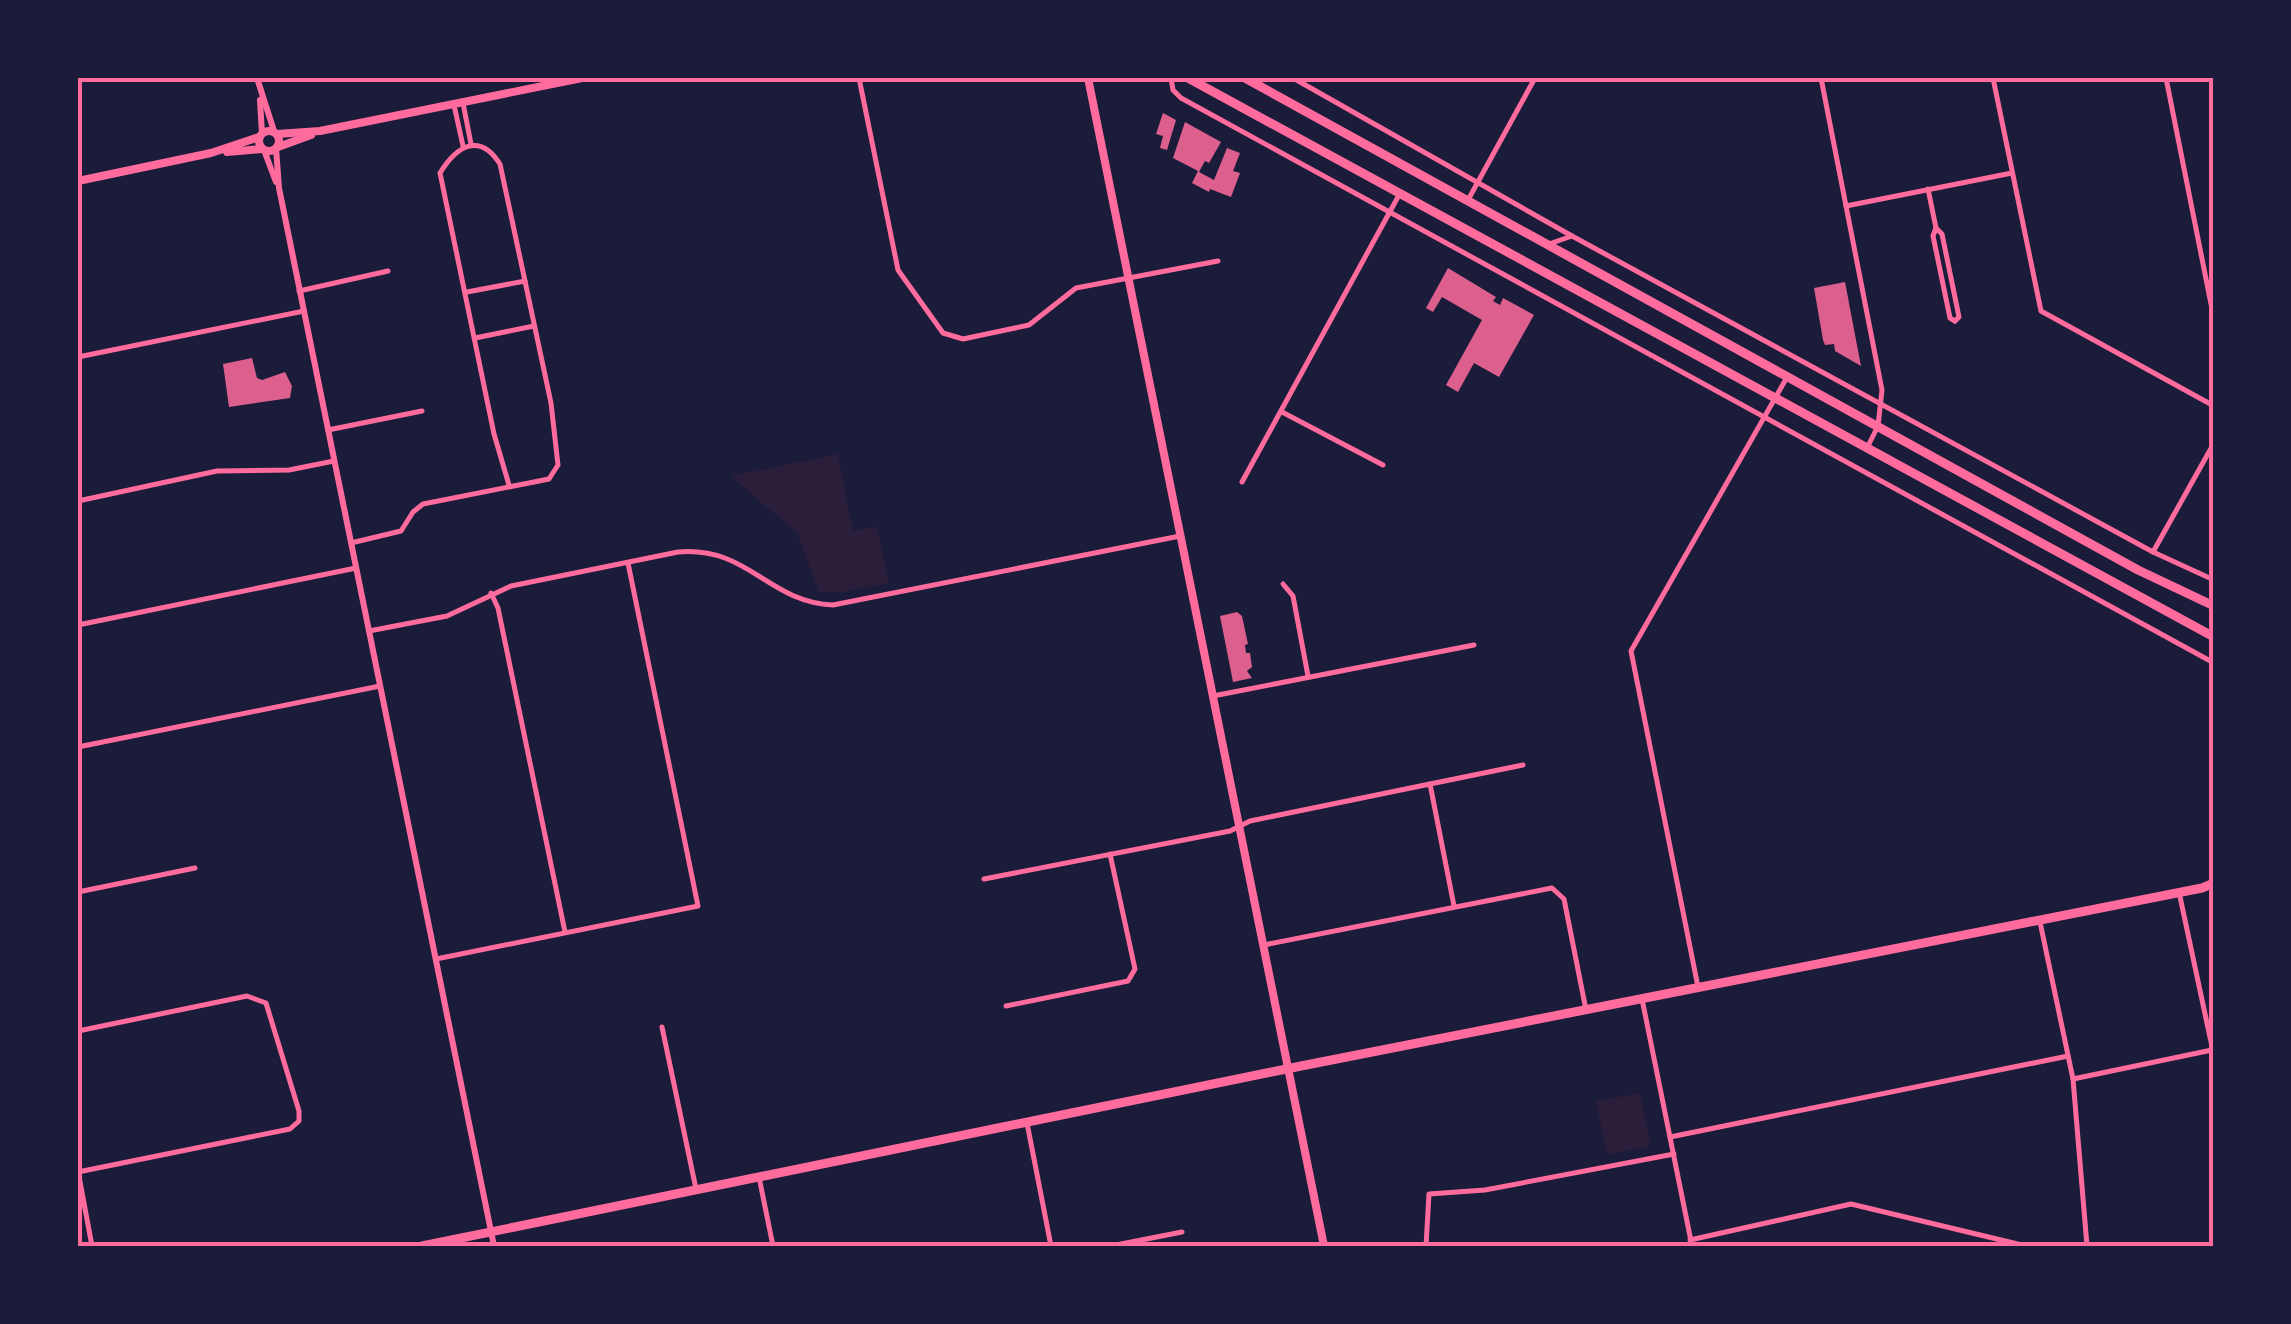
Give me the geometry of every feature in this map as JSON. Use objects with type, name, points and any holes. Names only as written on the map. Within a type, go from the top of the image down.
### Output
[{"type":"main road","points":[[211,153],[260,135],[320,131],[544,81],[582,78]]},
{"type":"main road","points":[[1188,78],[2214,637]]},
{"type":"main road","points":[[1245,78],[1265,82],[1468,200],[2138,570],[2214,606]]},
{"type":"main road","points":[[1090,79],[1324,1246]]},
{"type":"main road","points":[[78,181],[211,153],[277,148],[320,131]]},
{"type":"main road","points":[[275,133],[277,148]]},
{"type":"main road","points":[[260,135],[263,149]]},
{"type":"main road","points":[[422,1246],[2214,883]]},
{"type":"main road","points":[[2202,888],[2214,892]]},
{"type":"street","points":[[257,78],[275,133]]},
{"type":"street","points":[[859,78],[898,270],[943,333],[963,339],[1029,325],[1070,291],[1218,261]]},
{"type":"street","points":[[1171,78],[1173,90],[1181,98],[2214,663]]},
{"type":"street","points":[[1293,78],[1572,236],[2153,552],[2214,580]]},
{"type":"street","points":[[1468,200],[1535,78]]},
{"type":"street","points":[[1821,78],[1880,380],[1878,426],[1866,450]]},
{"type":"street","points":[[1993,78],[2041,311],[2214,406]]},
{"type":"street","points":[[2166,78],[2214,319]]},
{"type":"street","points":[[260,92],[260,135]]},
{"type":"street","points":[[458,102],[471,144]]},
{"type":"street","points":[[458,102],[463,146]]},
{"type":"street","points":[[351,543],[400,530],[423,504],[549,478],[558,466],[551,403],[498,161],[471,144],[463,146],[440,173],[494,434],[509,484]]},
{"type":"street","points":[[277,148],[279,188],[494,1246]]},
{"type":"street","points":[[263,149],[279,188]]},
{"type":"street","points":[[1846,206],[2012,173]]},
{"type":"street","points":[[1928,190],[1950,318],[1956,321],[1959,317],[1942,234],[1936,228]]},
{"type":"street","points":[[1242,482],[1400,194]]},
{"type":"street","points":[[1549,244],[1572,236]]},
{"type":"street","points":[[300,290],[388,272]]},
{"type":"street","points":[[467,292],[525,281]]},
{"type":"street","points":[[78,357],[304,311]]},
{"type":"street","points":[[475,338],[534,326]]},
{"type":"street","points":[[1698,987],[1630,651],[1789,375]]},
{"type":"street","points":[[328,430],[422,412]]},
{"type":"street","points":[[1282,412],[1383,466]]},
{"type":"street","points":[[2153,552],[2214,442]]},
{"type":"street","points":[[78,501],[217,471],[289,470],[334,461]]},
{"type":"street","points":[[369,631],[447,616],[491,593],[678,552],[714,554],[746,566],[792,597],[833,605],[1180,536]]},
{"type":"street","points":[[436,959],[698,906],[628,563]]},
{"type":"street","points":[[78,625],[356,568]]},
{"type":"street","points":[[1283,584],[1293,596],[1308,677]]},
{"type":"street","points":[[491,593],[498,608],[565,932]]},
{"type":"street","points":[[1214,696],[1474,645]]},
{"type":"street","points":[[78,747],[380,686]]},
{"type":"street","points":[[984,879],[1230,831],[1250,821],[1523,765]]},
{"type":"street","points":[[1430,784],[1454,906]]},
{"type":"street","points":[[1006,1006],[1128,981],[1135,969],[1110,854]]},
{"type":"street","points":[[78,892],[195,868]]},
{"type":"street","points":[[1264,945],[1548,887],[1560,891],[1564,899],[1586,1010]]},
{"type":"street","points":[[2073,1079],[2213,1052],[2179,892]]},
{"type":"street","points":[[2040,919],[2073,1079],[2087,1246]]},
{"type":"street","points":[[78,1031],[247,996],[266,1003],[300,1112],[299,1120],[290,1129],[78,1172],[92,1246]]},
{"type":"street","points":[[1642,999],[1691,1243],[1851,1204],[2026,1246]]},
{"type":"street","points":[[662,1028],[696,1190]]},
{"type":"street","points":[[1670,1137],[2068,1056]]},
{"type":"street","points":[[1026,1124],[1051,1246]]},
{"type":"street","points":[[1426,1246],[1430,1194],[1485,1190],[1674,1154]]},
{"type":"street","points":[[759,1177],[773,1246]]},
{"type":"street","points":[[1111,1246],[1182,1232]]},
{"type":"shaded area","points":[[838,454],[853,531],[877,526],[889,583],[843,592],[819,592],[797,533],[731,476]]},
{"type":"shaded area","points":[[1640,1093],[1650,1142],[1647,1147],[1607,1155],[1596,1101]]},
{"type":"building","points":[[1163,113],[1176,120],[1167,150],[1160,148],[1163,136],[1156,134]]},
{"type":"building","points":[[1185,122],[1221,142],[1199,172],[1214,180],[1227,148],[1240,153],[1233,171],[1240,173],[1231,197],[1192,183],[1198,171],[1173,158]]},
{"type":"building","points":[[1448,268],[1496,297],[1493,301],[1500,305],[1503,298],[1534,315],[1499,377],[1474,363],[1458,392],[1446,385],[1482,320],[1442,297],[1433,312],[1426,308]]},
{"type":"building","points":[[1845,282],[1861,366],[1823,340],[1814,288]]},
{"type":"building","points":[[252,358],[257,378],[262,380],[285,372],[292,386],[290,398],[229,407],[223,364]]},
{"type":"building","points":[[1237,612],[1242,616],[1246,653],[1250,653],[1252,667],[1247,671],[1252,678],[1233,682],[1220,616]]}]
